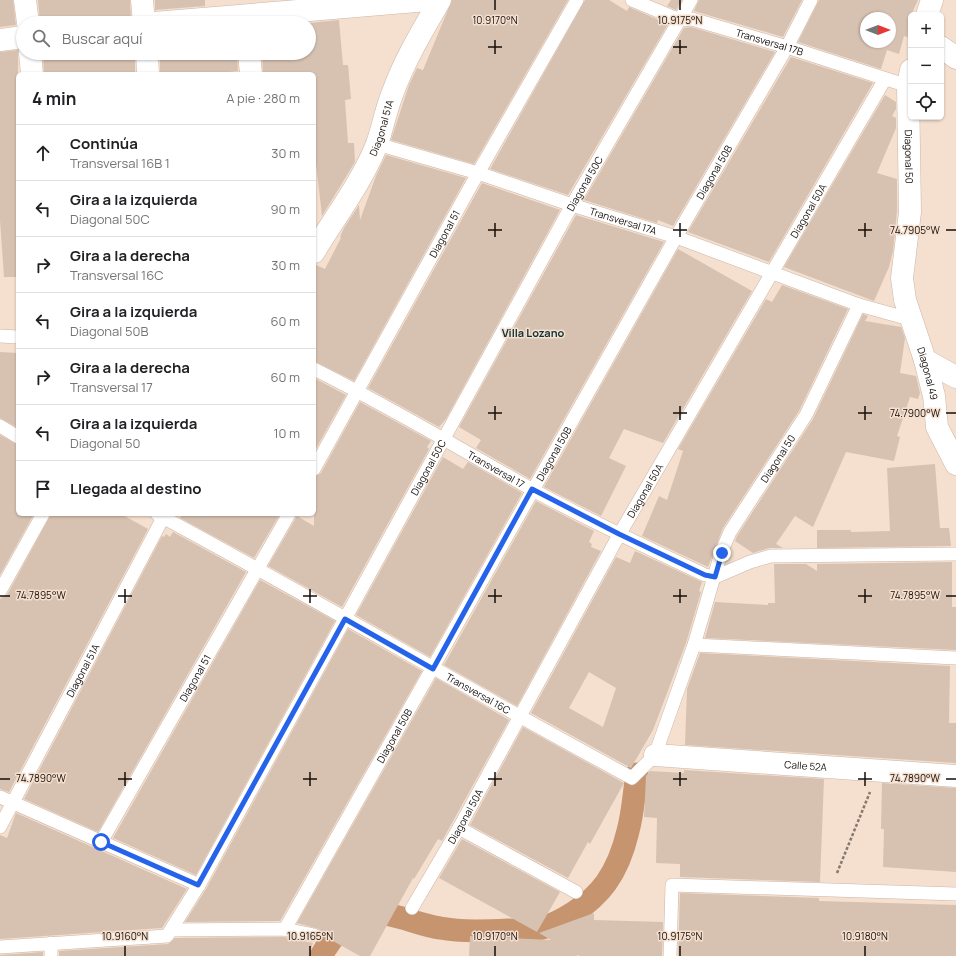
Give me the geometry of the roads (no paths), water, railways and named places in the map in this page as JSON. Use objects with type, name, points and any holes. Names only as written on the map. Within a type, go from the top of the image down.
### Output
[{"type":"street","points":[[25,0],[27,16]]},
{"type":"street","points":[[142,0],[143,16]]},
{"type":"street","points":[[218,16],[343,3],[428,0]]},
{"type":"street","name":"Diagonal 51A","points":[[316,249],[357,181],[376,144],[400,74],[415,43],[440,0]]},
{"type":"street","points":[[928,12],[932,0]]},
{"type":"street","points":[[0,40],[16,38]]},
{"type":"street","points":[[942,48],[956,58]]},
{"type":"street","points":[[31,60],[32,72]]},
{"type":"street","points":[[147,60],[148,72]]},
{"type":"street","points":[[249,60],[250,72]]},
{"type":"street","name":"Diagonal 50","points":[[910,84],[910,212],[902,278],[905,300],[913,320]]},
{"type":"street","name":"Diagonal 49","points":[[913,320],[934,396],[937,427],[952,456]]},
{"type":"street","points":[[925,360],[954,372]]},
{"type":"street","name":"Calle 52A","points":[[655,755],[878,772],[956,776]]},
{"type":"lane","name":"Diagonal 51","points":[[316,465],[478,173],[577,0]]},
{"type":"lane","name":"Transversal 17B","points":[[632,0],[680,20],[692,20],[787,47],[885,79],[908,78]]},
{"type":"lane","name":"Diagonal 50C","points":[[169,933],[198,885],[572,205],[691,0]]},
{"type":"lane","name":"Diagonal 50B","points":[[285,929],[433,669],[532,489],[787,47],[811,0]]},
{"type":"lane","name":"Diagonal 50A","points":[[412,908],[459,828],[520,718],[619,534],[773,274],[885,79]]},
{"type":"lane","name":"Transversal 17A","points":[[376,144],[478,173],[572,205],[676,237],[859,305],[913,320]]},
{"type":"lane","name":"Diagonal 50","points":[[655,755],[694,645],[730,532],[806,415],[859,305]]},
{"type":"lane","points":[[0,336],[16,337]]},
{"type":"lane","name":"Transversal 17","points":[[316,370],[444,438],[532,489],[619,534],[705,575],[715,577]]},
{"type":"lane","points":[[0,426],[16,436]]},
{"type":"lane","points":[[0,591],[42,516]]},
{"type":"lane","name":"Diagonal 51A","points":[[0,827],[6,800],[161,516]]},
{"type":"lane","name":"Transversal 16C","points":[[164,516],[520,718],[632,778],[655,755]]},
{"type":"lane","name":"Diagonal 51","points":[[101,842],[288,516]]},
{"type":"lane","points":[[715,577],[750,562],[771,556],[956,554]]},
{"type":"lane","points":[[694,645],[956,658]]},
{"type":"lane","points":[[6,800],[198,885]]},
{"type":"lane","points":[[459,828],[576,892]]},
{"type":"lane","points":[[670,956],[672,885],[956,894]]},
{"type":"lane","points":[[0,947],[51,950],[169,933],[285,929],[314,935]]},
{"type":"waterway","points":[[321,956],[339,930],[352,920],[366,914],[385,914],[431,926],[474,931],[533,931],[565,918],[592,899],[606,883],[613,871],[622,851],[630,824],[637,774]]},
{"type":"district","name":"Villa Lozano","points":[[533,333]]}]
